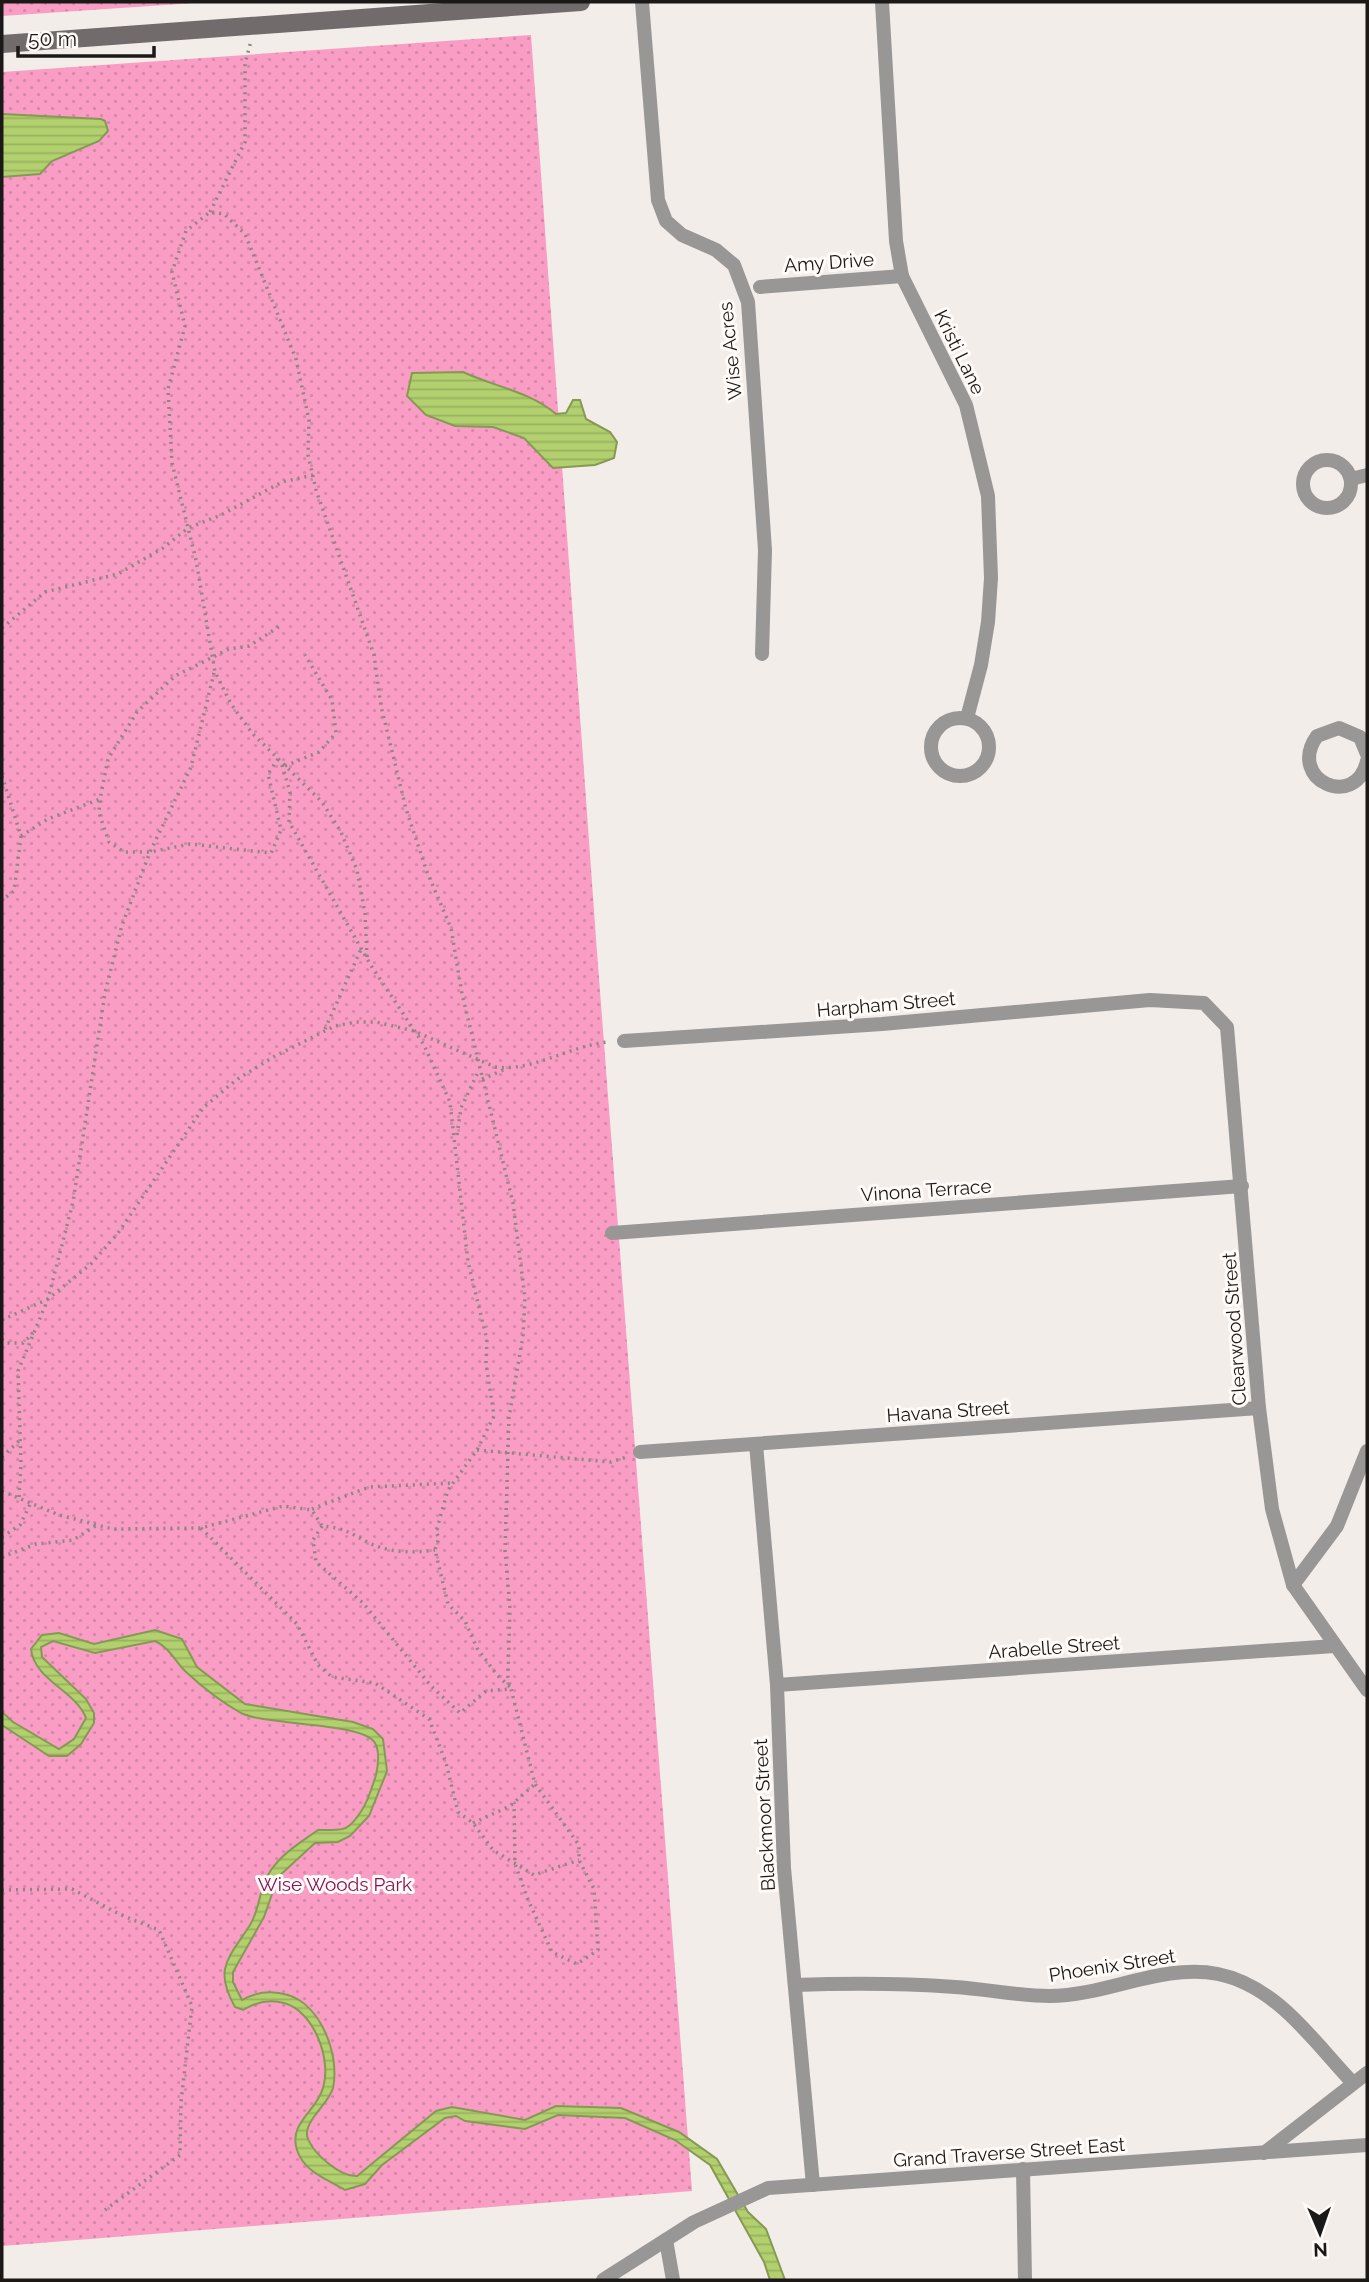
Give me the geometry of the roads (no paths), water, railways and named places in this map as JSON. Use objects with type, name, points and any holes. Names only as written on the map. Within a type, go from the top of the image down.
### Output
[{"type":"street","points":[[2,44],[581,2]]},
{"type":"street","name":"Wise Acres","points":[[642,2],[658,200],[666,221],[682,234],[716,250],[734,265],[748,302],[765,550],[762,654]]},
{"type":"street","name":"Kristi Lane","points":[[882,2],[896,241],[902,276],[966,405],[988,496],[991,578],[988,622],[967,718]]},
{"type":"street","name":"Amy Drive","points":[[760,287],[902,276]]},
{"type":"street","points":[[1351,479],[1367,475]]},
{"type":"street","points":[[967,718],[985,733],[988,752],[977,769],[958,775],[937,765],[931,742],[944,723],[967,718]]},
{"type":"street","points":[[1367,753],[1366,746],[1354,732],[1339,728],[1328,730],[1312,743],[1309,762],[1312,772],[1322,782],[1339,787],[1355,782],[1365,769],[1367,761]]},
{"type":"street","name":"Harpham Street","points":[[624,1041],[882,1024],[1150,1000]]},
{"type":"street","name":"Clearwood Street","points":[[1150,1000],[1204,1003],[1218,1014],[1227,1027],[1259,1408],[1272,1509],[1293,1585],[1367,1690]]},
{"type":"street","name":"Vinona Terrace","points":[[612,1233],[1241,1186]]},
{"type":"street","name":"Havana Street","points":[[640,1452],[1259,1408]]},
{"type":"street","name":"Blackmoor Street","points":[[756,1444],[777,1685],[784,1868],[813,2185]]},
{"type":"street","points":[[1293,1585],[1338,1526],[1367,1451]]},
{"type":"street","name":"Arabelle Street","points":[[777,1685],[1334,1646]]},
{"type":"street","name":"Phoenix Street","points":[[795,1985],[906,1983],[1049,1997],[1077,1995],[1187,1973],[1218,1974],[1249,1985],[1276,2001],[1353,2083]]},
{"type":"street","points":[[1264,2153],[1367,2073]]},
{"type":"street","name":"Grand Traverse Street East","points":[[603,2280],[666,2240],[768,2188],[1367,2145]]},
{"type":"street","points":[[1023,2169],[1025,2280]]},
{"type":"street","points":[[666,2240],[673,2280]]},
{"type":"park label","name":"Wise Woods Park","points":[[335,1884]]}]
